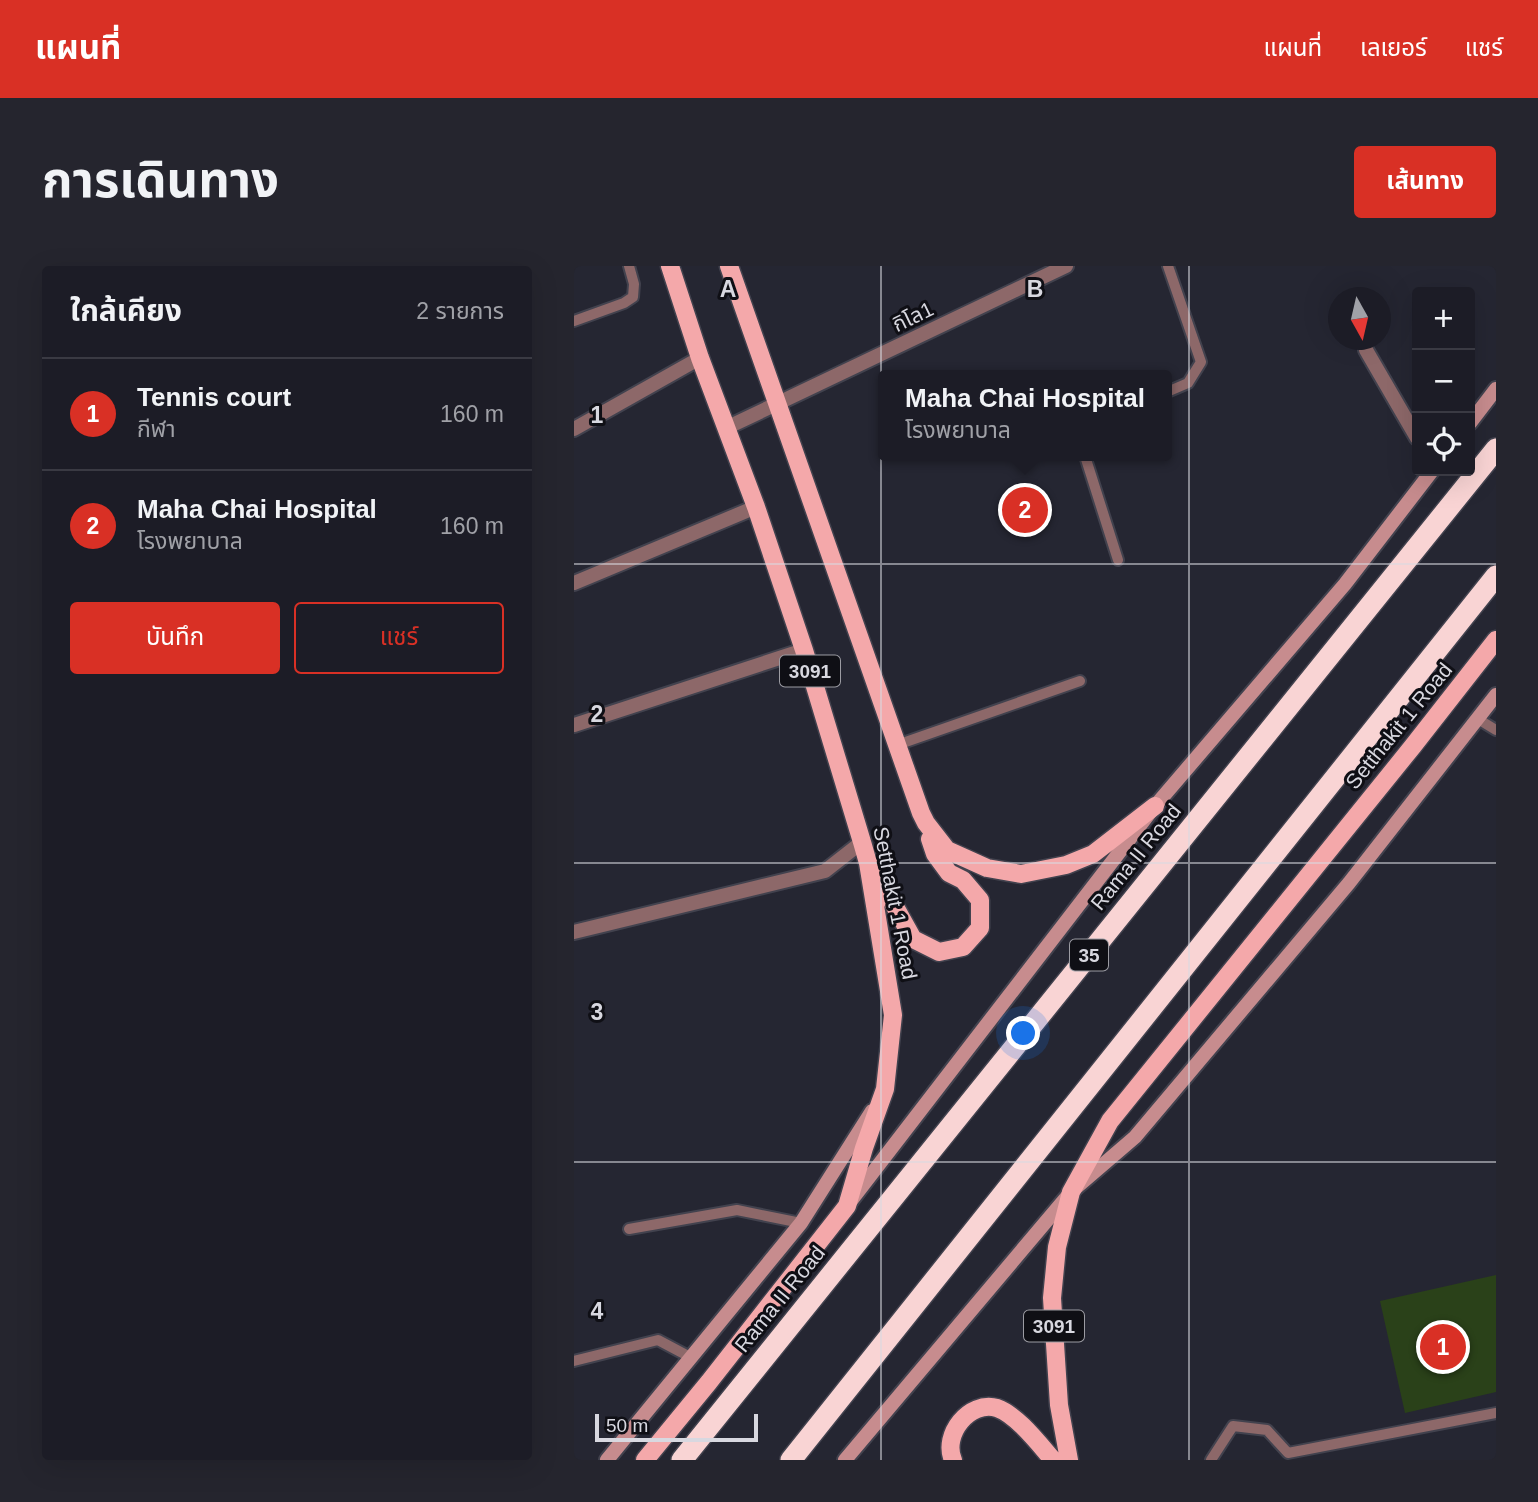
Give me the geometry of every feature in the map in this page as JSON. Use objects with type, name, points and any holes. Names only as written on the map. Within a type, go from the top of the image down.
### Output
[{"type":"highway","name":"Rama II Road","points":[[682,1460],[1496,449]]},
{"type":"highway","points":[[791,1460],[1496,576]]},
{"type":"main road","name":"Setthakit 1 Road","points":[[645,1460],[847,1206],[885,1090],[893,1015],[868,863],[804,650],[670,266]]},
{"type":"main road","name":"Setthakit 1 Road","points":[[729,266],[921,813],[947,850],[987,868],[1021,874],[1066,865],[1093,854],[1155,806]]},
{"type":"main road","points":[[1475,416],[1496,389]]},
{"type":"main road","name":"Rama II Road","points":[[847,1206],[1155,806],[1345,584],[1428,476]]},
{"type":"main road","name":"Setthakit 1 Road","points":[[1069,1460],[1059,1405],[1052,1298],[1057,1247],[1071,1192],[1110,1121],[1496,640]]},
{"type":"main road","points":[[845,1460],[1071,1192],[1144,1126],[1349,883],[1496,695]]},
{"type":"main road","points":[[863,848],[913,939],[939,952],[963,947],[980,928],[980,901],[963,880],[949,873],[935,854],[921,813]]},
{"type":"main road","name":"Rama II Road","points":[[607,1460],[802,1223],[885,1090]]},
{"type":"main road","points":[[953,1460],[951,1436],[957,1424],[978,1409],[988,1407],[1014,1419],[1054,1460]]},
{"type":"street","name":"กิโล1","points":[[726,428],[1066,266]]},
{"type":"street","points":[[1366,350],[1412,429]]},
{"type":"street","points":[[574,429],[700,358]]},
{"type":"street","points":[[574,583],[755,507]]},
{"type":"street","points":[[574,725],[804,650]]},
{"type":"street","points":[[574,932],[825,871],[863,848]]},
{"type":"lane","points":[[574,321],[624,303],[633,297],[634,285],[629,266]]},
{"type":"lane","points":[[1168,266],[1201,362],[1188,383],[1172,390]]},
{"type":"lane","points":[[1087,461],[1118,560]]},
{"type":"lane","points":[[897,745],[1080,681]]},
{"type":"lane","points":[[1478,719],[1496,730]]},
{"type":"lane","points":[[629,1229],[737,1210],[802,1223]]},
{"type":"lane","points":[[574,1361],[658,1340],[690,1357]]},
{"type":"lane","points":[[1211,1460],[1233,1426],[1267,1430],[1288,1453],[1496,1413]]},
{"type":"green space","points":[[1496,1275],[1496,1392],[1405,1413],[1380,1301]]},
{"type":"place","name":"Maha Chai Hospital","points":[[1025,510]]},
{"type":"place","name":"Tennis court","points":[[1443,1347]]}]
